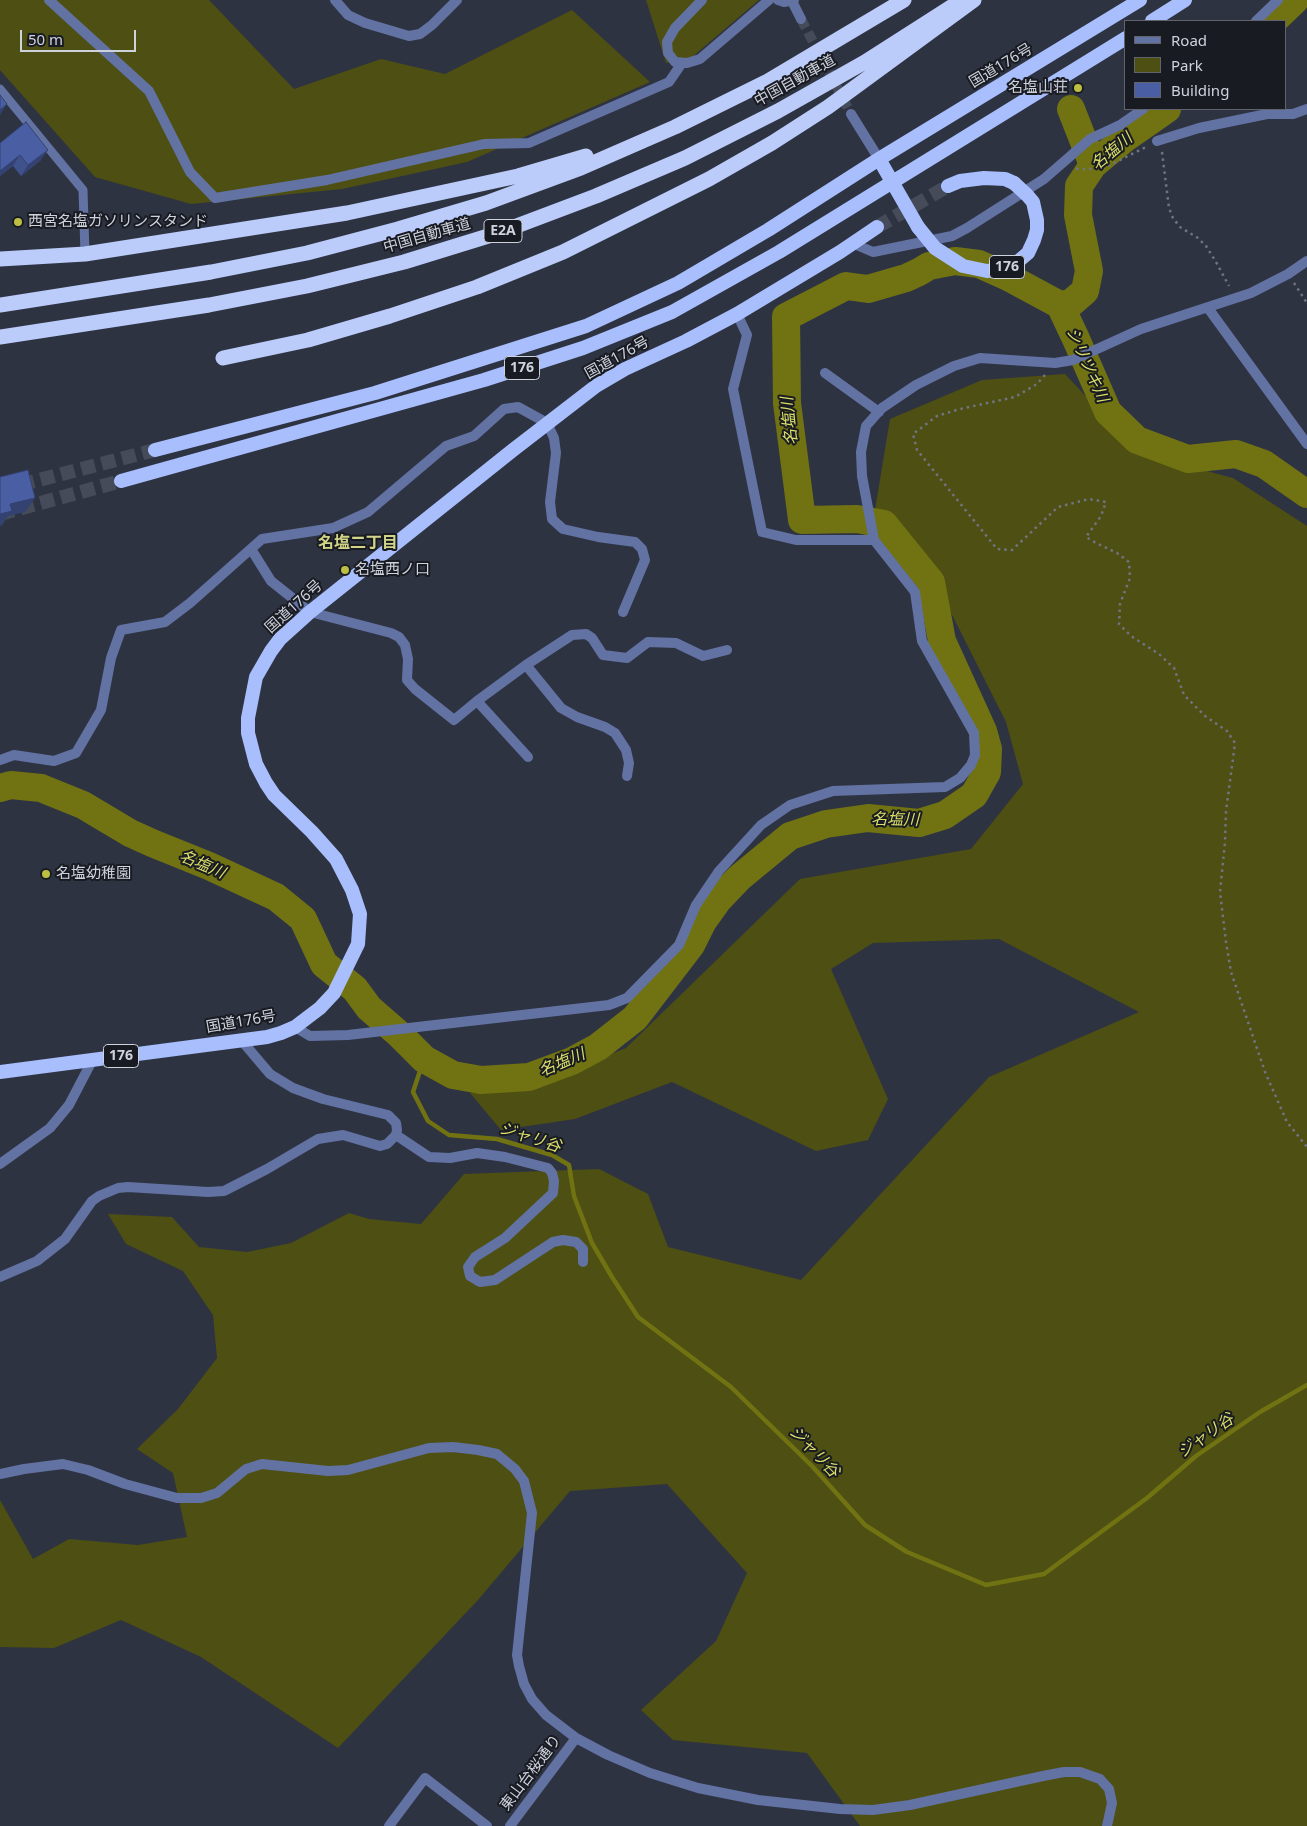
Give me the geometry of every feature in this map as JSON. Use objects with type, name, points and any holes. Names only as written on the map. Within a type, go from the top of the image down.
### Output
[{"type":"highway","name":"中国自動車道","points":[[0,305],[211,272],[306,253],[486,203],[581,168],[675,127],[768,81],[904,0]]},
{"type":"highway","name":"中国自動車道","points":[[0,337],[200,306],[307,286],[404,262],[498,233],[596,196],[685,158],[778,111],[865,62],[962,0]]},
{"type":"highway","points":[[223,358],[308,340],[390,316],[477,287],[563,252],[709,178],[772,142],[828,107],[974,0]]},
{"type":"highway","name":"国道176号","points":[[155,450],[375,393],[586,326],[678,283],[768,230],[879,159],[1140,0]]},
{"type":"highway","points":[[1154,20],[1185,0]]},
{"type":"highway","name":"国道176号","points":[[121,481],[474,383],[582,348],[672,312],[779,252],[1124,39]]},
{"type":"highway","points":[[0,259],[85,254],[347,214],[450,192],[570,161],[675,127]]},
{"type":"highway","name":"176","points":[[879,159],[918,227],[936,248],[963,266],[987,271],[1006,268],[1015,264],[1028,253],[1037,230],[1037,220],[1032,202],[1014,183],[1005,179],[984,178],[948,186]]},
{"type":"highway","name":"国道176号","points":[[0,1072],[242,1041],[281,1033],[295,1027],[320,1008],[334,993],[358,944],[360,914],[352,890],[336,859],[312,832],[274,795],[256,764],[248,733],[249,711],[256,677],[267,657],[280,639],[310,612],[596,386],[625,369],[686,341],[737,314],[877,227]]},
{"type":"street","points":[[48,0],[149,91],[190,172],[215,198],[327,180],[484,144],[529,143],[669,82],[682,63]]},
{"type":"street","points":[[335,0],[348,15],[365,23],[409,36],[420,34],[426,30],[457,0]]},
{"type":"street","points":[[702,0],[675,28],[667,42],[668,53],[675,62],[682,63],[700,59],[769,0]]},
{"type":"street","points":[[778,0],[784,2],[793,0],[801,19]]},
{"type":"street","points":[[1257,20],[1278,0]]},
{"type":"street","points":[[1157,141],[1199,128],[1267,114],[1293,114],[1307,109]]},
{"type":"street","points":[[852,243],[873,252],[952,236],[1044,180],[1090,139],[1120,125],[1142,110]]},
{"type":"street","points":[[850,114],[879,159]]},
{"type":"street","points":[[295,1027],[310,1036],[348,1035],[610,1005],[627,998],[679,945],[696,905],[719,871],[761,825],[790,805],[833,791],[945,788],[960,778],[975,755],[974,733],[922,641],[915,592],[874,540],[862,476],[861,452],[866,426],[879,412],[916,385],[954,366],[980,358],[1055,362],[1073,360],[1141,329],[1251,293],[1307,261]]},
{"type":"street","points":[[1208,308],[1307,444]]},
{"type":"street","points":[[737,314],[747,335],[733,389],[762,532],[796,540],[874,540]]},
{"type":"street","points":[[825,373],[879,412]]},
{"type":"street","points":[[0,760],[14,755],[54,761],[76,753],[102,710],[111,658],[121,630],[165,622],[190,603],[262,539],[334,528],[368,512],[446,446],[474,436],[504,409],[518,407],[547,423],[554,438],[556,453],[550,502],[552,519],[563,529],[598,537],[634,542],[642,549],[645,560],[623,612]]},
{"type":"street","points":[[251,549],[271,581],[310,612],[375,628],[399,637],[405,645],[408,659],[407,680],[415,689],[454,720],[526,665],[572,635],[586,634],[592,638],[603,655],[627,658],[648,642],[676,643],[703,656],[726,650]]},
{"type":"street","points":[[526,665],[561,708],[615,734],[626,750],[629,763],[627,776]]},
{"type":"street","points":[[477,701],[528,757]]},
{"type":"street","points":[[0,1277],[37,1261],[65,1238],[92,1201],[118,1188],[224,1191],[318,1140],[343,1136],[380,1146],[387,1144],[396,1136],[398,1130],[396,1123],[388,1114],[323,1099],[293,1088],[270,1074],[242,1041]]},
{"type":"street","points":[[0,1164],[50,1128],[69,1106],[93,1059]]},
{"type":"street","points":[[396,1136],[430,1157],[450,1158],[477,1153],[505,1157],[548,1168],[552,1173],[554,1181],[553,1193],[505,1238],[475,1257],[468,1267],[470,1276],[480,1282],[494,1280],[553,1242],[563,1240],[576,1242],[583,1248],[583,1262]]},
{"type":"street","points":[[0,1474],[24,1468],[63,1464],[177,1498],[200,1498],[217,1494],[246,1469],[262,1464],[328,1471],[348,1470],[428,1448],[453,1447],[497,1454],[515,1469],[524,1481],[532,1513],[517,1655],[524,1684],[532,1699],[546,1715],[576,1738],[608,1755],[650,1773],[698,1788],[758,1800],[840,1809],[873,1810],[910,1805],[1043,1776],[1064,1772],[1080,1772],[1100,1779],[1109,1789],[1112,1802],[1107,1826]]},
{"type":"street","name":"東山台桜通り","points":[[510,1826],[576,1738]]},
{"type":"street","points":[[388,1826],[425,1778],[487,1826]]},
{"type":"lane","points":[[0,89],[83,190],[85,254]]},
{"type":"path","points":[[1056,169],[1102,169],[1157,141],[1161,148],[1173,218],[1180,227],[1198,238],[1206,246],[1235,299]]},
{"type":"path","points":[[1292,281],[1307,303]]},
{"type":"path","points":[[1055,362],[1038,384],[1014,397],[937,416],[913,434],[918,450],[997,549],[1012,550],[1058,506],[1089,499],[1106,502],[1101,516],[1086,536],[1096,543],[1117,552],[1129,562],[1130,578],[1120,604],[1119,624],[1131,636],[1159,654],[1174,668],[1184,695],[1205,716],[1228,730],[1235,743],[1226,812],[1220,892],[1231,972],[1265,1072],[1287,1122],[1307,1147]]},
{"type":"green space","points":[[0,0],[209,0],[294,89],[381,59],[445,74],[572,10],[650,82],[467,162],[342,189],[191,204],[95,177],[0,70]]},
{"type":"green space","points":[[646,0],[759,0],[691,58],[666,63]]},
{"type":"green space","points":[[1065,374],[1139,453],[1233,478],[1307,526],[1307,1826],[860,1826],[807,1753],[673,1740],[641,1710],[716,1641],[747,1573],[667,1484],[570,1491],[478,1600],[338,1748],[201,1657],[121,1620],[54,1648],[0,1647],[0,1500],[33,1559],[69,1539],[138,1545],[187,1537],[173,1473],[137,1449],[178,1409],[217,1358],[213,1315],[183,1271],[126,1244],[108,1214],[172,1217],[199,1247],[247,1252],[291,1243],[349,1213],[369,1219],[421,1224],[464,1174],[599,1169],[648,1194],[668,1247],[801,1280],[989,1077],[1139,1012],[999,939],[873,943],[831,969],[888,1099],[868,1140],[816,1151],[672,1082],[575,1119],[501,1130],[470,1093],[550,1078],[626,1048],[800,879],[971,849],[1023,784],[1006,722],[932,575],[875,510],[890,419],[982,380]]},
{"type":"building","points":[[0,95],[7,104],[0,110]]},
{"type":"building","points":[[26,122],[48,150],[28,165],[20,155],[0,171],[0,143]]},
{"type":"building","points":[[28,470],[35,498],[10,504],[12,511],[0,514],[0,477]]},
{"type":"waterway","name":"名塩川","points":[[1274,20],[1295,0]]},
{"type":"waterway","points":[[1071,109],[1093,165]]},
{"type":"waterway","name":"名塩川","points":[[0,788],[11,785],[41,788],[83,805],[130,833],[276,897],[303,919],[324,964],[355,989],[369,1008],[424,1059],[453,1075],[481,1080],[529,1077],[572,1061],[598,1047],[635,1018],[691,945],[703,921],[718,900],[739,878],[790,836],[826,824],[868,818],[919,823],[945,815],[974,795],[987,772],[988,749],[983,731],[942,641],[931,582],[884,524],[857,519],[802,520],[787,403],[786,317],[846,286],[868,289],[906,278],[929,266],[955,261],[979,264],[1060,305],[1071,303],[1085,291],[1089,271],[1078,215],[1079,186],[1093,165],[1124,139],[1166,110]]},
{"type":"waterway","name":"シリツキ川","points":[[1060,305],[1108,412],[1137,440],[1188,459],[1236,454],[1264,464],[1307,494]]},
{"type":"waterway","name":"ジャリ谷","points":[[424,1059],[413,1092],[428,1121],[449,1135],[497,1139],[552,1155],[569,1165],[574,1196],[592,1243],[638,1317],[731,1387],[812,1466],[865,1525],[907,1552],[986,1585],[1044,1574],[1147,1498],[1196,1456],[1260,1412],[1307,1385]]},
{"type":"tunnel","points":[[801,19],[851,114]]},
{"type":"tunnel","points":[[877,227],[948,186]]},
{"type":"tunnel","points":[[0,490],[155,450]]},
{"type":"tunnel","points":[[0,514],[121,481]]},
{"type":"place","name":"名塩山荘","points":[[1078,88]]},
{"type":"place","name":"西宮名塩ガソリンスタンド","points":[[18,222]]},
{"type":"place","name":"名塩西ノ口","points":[[345,570]]},
{"type":"place","name":"名塩幼稚園","points":[[46,874]]},
{"type":"district","name":"名塩二丁目","points":[[358,543]]}]
